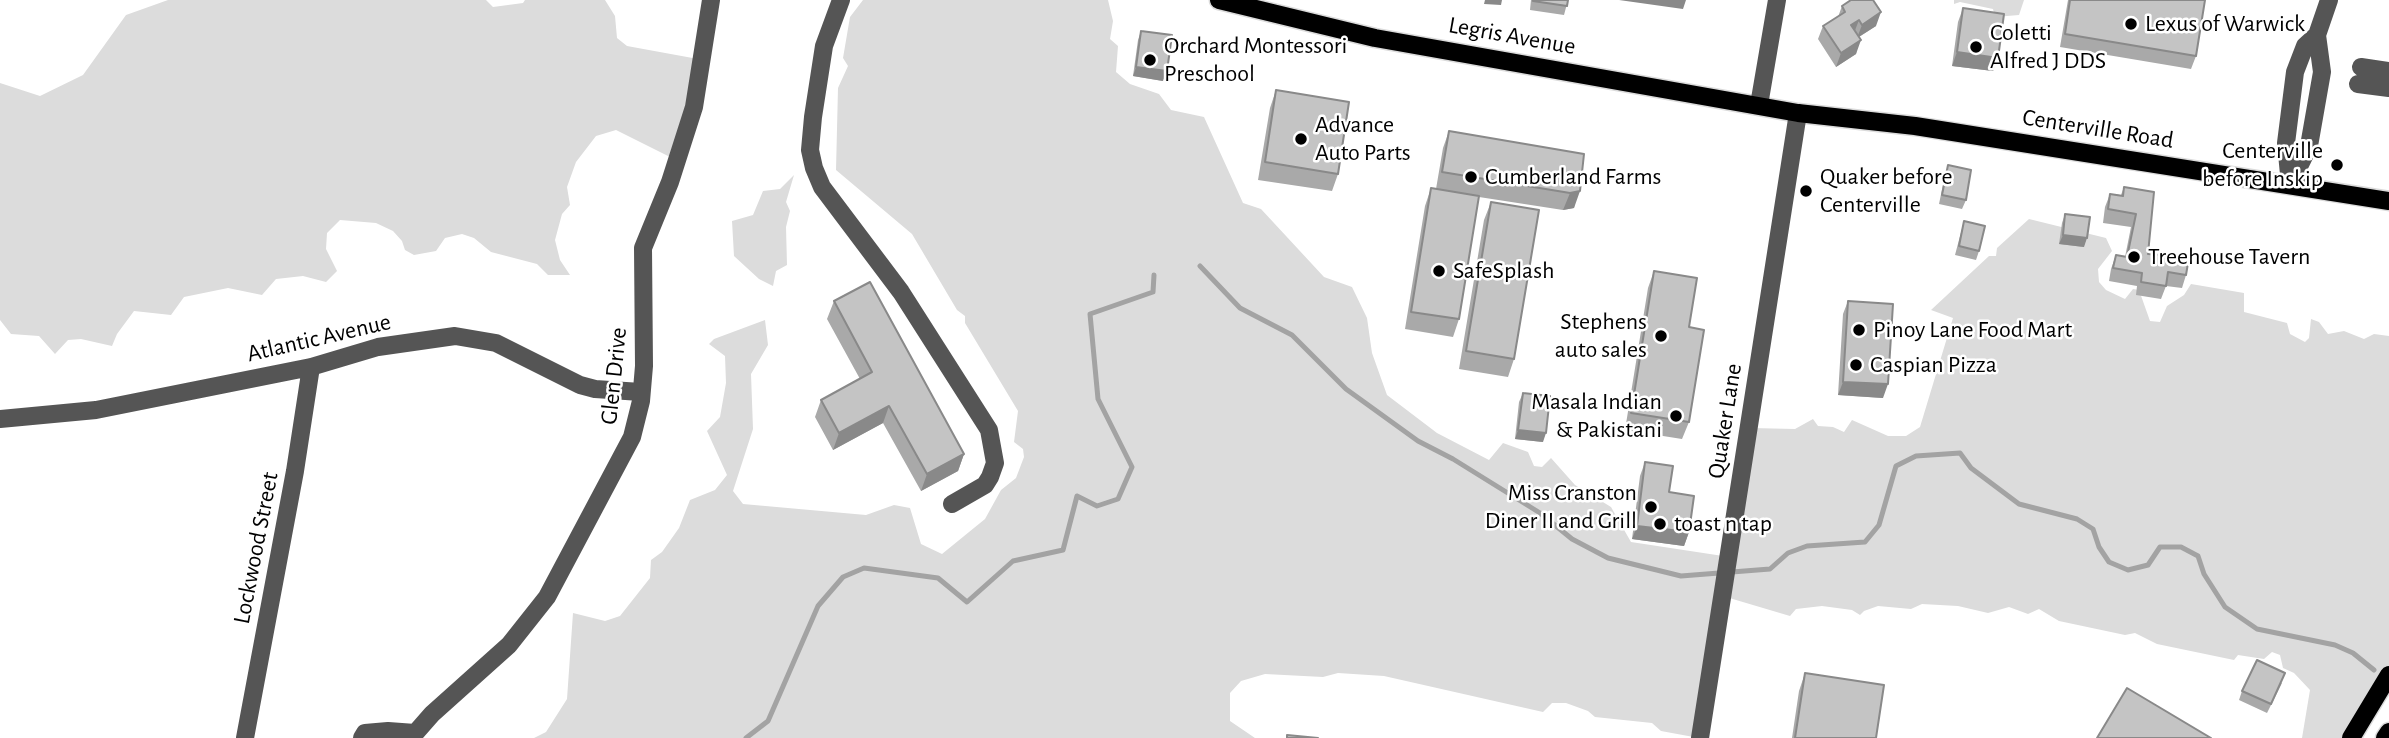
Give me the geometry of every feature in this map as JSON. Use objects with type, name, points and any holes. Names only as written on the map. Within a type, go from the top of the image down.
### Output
[{"type":"main road","name":"Legris Avenue","points":[[1219,0],[1375,38],[1798,113]]},
{"type":"main road","name":"Centerville Road","points":[[1798,113],[1915,126],[2389,201]]},
{"type":"main road","points":[[2351,738],[2389,675]]},
{"type":"main road","points":[[2385,738],[2389,732]]},
{"type":"street","name":"Glen Drive","points":[[362,738],[365,733],[388,731],[413,736],[509,645],[547,597],[632,437],[641,392],[645,338],[643,248],[670,182],[694,107],[711,0]]},
{"type":"street","points":[[841,0],[822,58],[810,150],[822,187],[901,292],[989,429],[995,463],[990,477],[985,485],[952,504]]},
{"type":"street","points":[[1759,105],[1777,0]]},
{"type":"street","points":[[2290,185],[2286,143],[2295,72],[2305,46],[2316,35],[2329,0]]},
{"type":"street","points":[[2290,185],[2309,146],[2322,72],[2316,35]]},
{"type":"street","points":[[2359,75],[2389,71]]},
{"type":"street","points":[[2359,75],[2389,80]]},
{"type":"street","points":[[2359,75],[2389,88]]},
{"type":"street","name":"Quaker Lane","points":[[1700,738],[1798,113]]},
{"type":"street","name":"Atlantic Avenue","points":[[0,419],[96,410],[311,367],[378,347],[455,337],[478,338],[496,343],[580,385],[595,389],[641,392]]},
{"type":"street","name":"Lockwood Street","points":[[245,738],[295,471],[311,367]]},
{"type":"shaded area","points":[[168,0],[486,0],[493,7],[523,3],[525,0],[605,0],[615,16],[617,38],[627,46],[698,59],[676,160],[616,130],[596,136],[576,162],[567,187],[570,205],[562,214],[555,240],[560,260],[570,275],[548,275],[537,264],[491,252],[474,238],[462,234],[445,238],[436,251],[414,255],[405,250],[402,241],[393,231],[376,223],[340,220],[327,233],[326,249],[337,271],[326,282],[303,276],[276,279],[262,295],[228,288],[184,297],[171,315],[134,311],[117,334],[112,346],[81,339],[68,340],[55,354],[39,336],[11,334],[0,320],[0,83],[40,96],[83,75],[126,15]]},
{"type":"shaded area","points":[[863,0],[1108,0],[1113,21],[1110,39],[1118,46],[1116,72],[1130,84],[1159,94],[1171,110],[1204,117],[1243,203],[1261,209],[1324,277],[1352,287],[1367,318],[1372,353],[1387,395],[1437,433],[1489,460],[1503,443],[1528,452],[1534,466],[1542,467],[1551,458],[1575,485],[1611,507],[1631,542],[1723,556],[1751,428],[1795,429],[1813,419],[1818,426],[1833,427],[1844,432],[1852,420],[1888,436],[1906,436],[1920,427],[1953,318],[1931,310],[1989,256],[1996,256],[1997,248],[2029,219],[2106,238],[2112,251],[2098,269],[2099,282],[2106,290],[2125,299],[2133,289],[2139,290],[2150,321],[2160,322],[2167,306],[2184,295],[2191,284],[2244,293],[2244,312],[2287,323],[2290,334],[2305,342],[2309,338],[2311,319],[2319,322],[2328,334],[2344,331],[2364,339],[2374,334],[2389,336],[2389,670],[2347,738],[2302,738],[2310,690],[2294,673],[2283,668],[2280,655],[2272,652],[2264,659],[2238,655],[2234,660],[2157,644],[2135,633],[2125,635],[2059,621],[2039,609],[2028,614],[2009,607],[1988,613],[1958,606],[1922,604],[1911,609],[1878,606],[1860,615],[1852,610],[1822,606],[1796,609],[1790,616],[1726,597],[1699,738],[1661,731],[1652,723],[1595,717],[1588,711],[1566,703],[1552,703],[1543,712],[1384,676],[1338,673],[1323,677],[1265,674],[1241,681],[1230,693],[1230,721],[1255,738],[534,738],[546,732],[567,699],[573,613],[605,621],[620,616],[650,578],[651,560],[662,552],[679,528],[690,500],[715,490],[727,475],[707,431],[720,417],[726,383],[725,356],[709,344],[714,339],[765,320],[768,345],[751,374],[753,429],[733,491],[743,504],[866,515],[894,505],[910,508],[921,544],[942,554],[985,519],[1001,490],[1016,478],[1024,457],[1023,449],[1014,442],[1018,411],[965,323],[965,316],[957,310],[912,234],[836,170],[838,88],[848,66],[843,58],[850,17]]},
{"type":"shaded area","points":[[1954,0],[2024,0],[2019,15],[1995,17],[1993,9],[1960,2],[1954,4]]},
{"type":"shaded area","points":[[794,175],[786,202],[790,211],[786,227],[787,265],[776,271],[773,286],[759,279],[734,256],[732,221],[753,215],[763,191],[780,189]]},
{"type":"building","points":[[1533,0],[1568,0],[1567,6]]},
{"type":"building","points":[[1851,0],[1873,0],[1881,12],[1862,25],[1859,20],[1851,25],[1861,40],[1841,53],[1823,26],[1845,12],[1842,6]]},
{"type":"building","name":"Lexus of Warwick","points":[[2070,0],[2205,0],[2196,56],[2065,34]]},
{"type":"building","name":"Coletti Alfred J DDS","points":[[1963,8],[2004,14],[1998,58],[1957,52]]},
{"type":"building","name":"Orchard Montessori Preschool","points":[[1141,31],[1172,35],[1167,71],[1136,67]]},
{"type":"building","points":[[1276,90],[1349,102],[1338,174],[1265,162]]},
{"type":"building","points":[[1449,131],[1584,154],[1580,191],[1570,193],[1442,172]]},
{"type":"building","points":[[1948,165],[1971,170],[1966,200],[1942,195]]},
{"type":"building","points":[[2124,187],[2154,192],[2148,254],[2189,257],[2186,275],[2168,272],[2166,286],[2141,282],[2142,273],[2113,268],[2116,255],[2127,257],[2136,214],[2108,209],[2110,194],[2123,196]]},
{"type":"building","name":"SafeSplash","points":[[1431,188],[1479,196],[1459,319],[1411,312]]},
{"type":"building","points":[[1491,202],[1539,210],[1514,359],[1466,351]]},
{"type":"building","points":[[2065,214],[2090,217],[2087,238],[2063,235]]},
{"type":"building","points":[[1964,221],[1985,226],[1979,251],[1959,246]]},
{"type":"building","points":[[1654,271],[1697,278],[1689,327],[1704,330],[1689,422],[1631,413]]},
{"type":"building","points":[[870,282],[964,454],[927,474],[889,406],[839,433],[821,400],[872,372],[834,301]]},
{"type":"building","points":[[1848,301],[1893,304],[1888,384],[1843,382]]},
{"type":"building","points":[[1523,393],[1550,396],[1546,433],[1518,430]]},
{"type":"building","name":"toast n tap","points":[[1645,462],[1673,466],[1669,492],[1694,496],[1689,532],[1637,526]]},
{"type":"building","points":[[2257,660],[2285,673],[2271,704],[2242,691]]},
{"type":"building","points":[[1805,673],[1884,685],[1876,738],[1795,738]]},
{"type":"building","points":[[2127,688],[2211,738],[2097,738]]},
{"type":"building","points":[[1287,735],[1318,738],[1287,738]]},
{"type":"waterway","points":[[1200,266],[1240,308],[1292,335],[1346,389],[1418,441],[1453,459],[1540,513],[1572,539],[1608,558],[1681,576],[1770,569],[1788,553],[1807,546],[1865,542],[1879,525],[1896,466],[1916,456],[1960,453],[1971,468],[2019,504],[2077,519],[2093,529],[2099,547],[2109,562],[2128,570],[2148,565],[2160,547],[2181,547],[2198,556],[2204,574],[2225,607],[2257,629],[2335,645],[2353,653],[2374,670]]},
{"type":"waterway","points":[[746,738],[768,721],[818,606],[843,577],[864,568],[938,578],[967,602],[1013,561],[1063,550],[1077,496],[1097,506],[1118,499],[1132,467],[1098,399],[1090,314],[1153,292],[1154,275]]},
{"type":"place","name":"Lexus of Warwick","points":[[2131,24]]},
{"type":"place","name":"Coletti Alfred J DDS","points":[[1976,47]]},
{"type":"place","name":"Orchard Montessori Preschool","points":[[1150,60]]},
{"type":"place","name":"Advance Auto Parts","points":[[1301,139]]},
{"type":"place","name":"Centerville before Inskip","points":[[2337,165]]},
{"type":"place","name":"Cumberland Farms","points":[[1471,177]]},
{"type":"place","name":"Quaker before Centerville","points":[[1806,191]]},
{"type":"place","name":"Treehouse Tavern","points":[[2134,257]]},
{"type":"place","name":"SafeSplash","points":[[1439,271]]},
{"type":"place","name":"Pinoy Lane Food Mart","points":[[1859,330]]},
{"type":"place","name":"Stephens auto sales","points":[[1661,336]]},
{"type":"place","name":"Caspian Pizza","points":[[1856,365]]},
{"type":"place","name":"Masala Indian & Pakistani","points":[[1676,416]]},
{"type":"place","name":"Miss Cranston Diner II and Grill","points":[[1651,507]]},
{"type":"place","name":"toast n tap","points":[[1660,524]]}]
